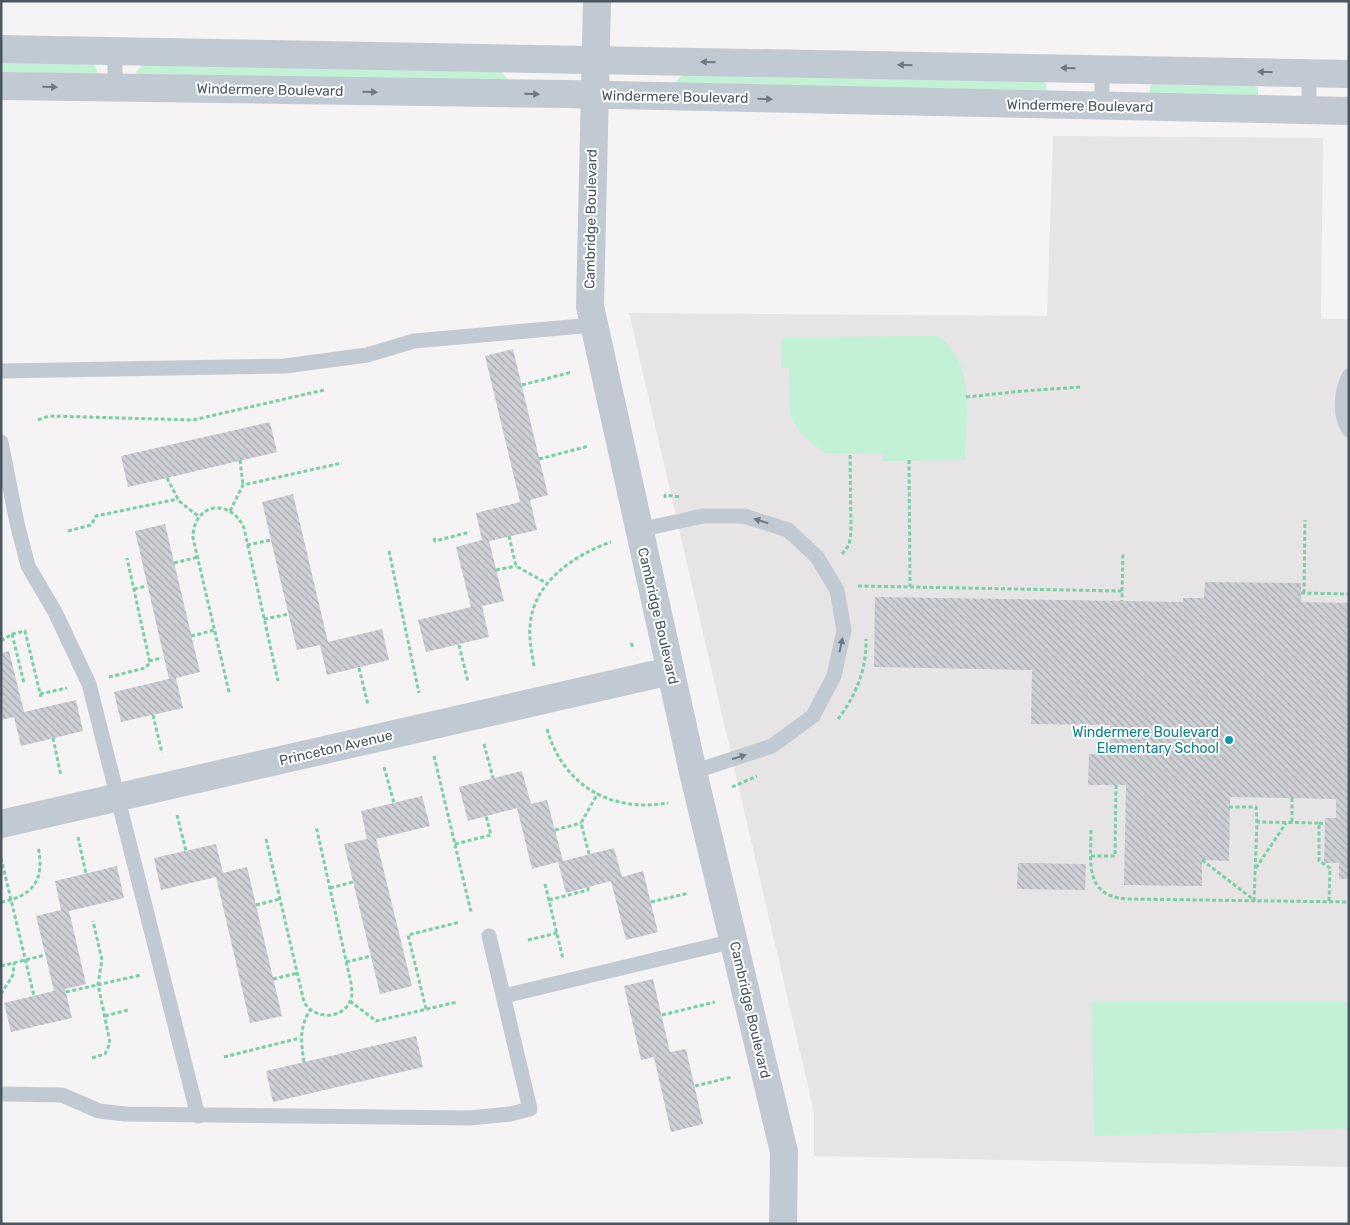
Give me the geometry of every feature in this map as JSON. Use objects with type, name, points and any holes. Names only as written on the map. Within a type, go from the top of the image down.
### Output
[{"type":"street","name":"Cambridge Boulevard","points":[[597,1],[590,306],[693,772],[784,1152],[783,1224]]},
{"type":"street","points":[[1,49],[1349,74]]},
{"type":"street","name":"Windermere Boulevard","points":[[1,86],[594,95],[1349,111]]},
{"type":"street","name":"Princeton Avenue","points":[[1,824],[670,671]]},
{"type":"lane","points":[[114,51],[114,88]]},
{"type":"lane","points":[[1102,107],[1103,69]]},
{"type":"lane","points":[[1309,73],[1309,110]]},
{"type":"lane","points":[[1,371],[286,366],[367,355],[414,341],[593,325]]},
{"type":"lane","points":[[1349,376],[1343,389],[1342,418],[1349,430]]},
{"type":"lane","points":[[1,442],[16,523],[28,566],[55,612],[86,674],[119,798],[198,1116]]},
{"type":"lane","points":[[639,530],[703,516],[744,516],[788,530],[817,557],[837,590],[844,630],[834,676],[813,716],[772,746],[693,772]]},
{"type":"lane","points":[[1,1094],[62,1095],[99,1111],[125,1114],[198,1116],[470,1118],[510,1114],[530,1108],[489,936]]},
{"type":"lane","points":[[504,996],[734,941]]},
{"type":"path","points":[[522,385],[572,372]]},
{"type":"path","points":[[966,397],[987,396],[1022,390],[1081,388]]},
{"type":"path","points":[[38,420],[49,416],[193,420],[324,390]]},
{"type":"path","points":[[540,459],[589,446]]},
{"type":"path","points":[[842,554],[849,545],[851,532],[850,453]]},
{"type":"path","points":[[230,511],[243,485],[240,460]]},
{"type":"path","points":[[909,460],[910,587]]},
{"type":"path","points":[[243,485],[342,462]]},
{"type":"path","points":[[166,478],[184,507],[198,516]]},
{"type":"path","points":[[665,498],[665,495],[690,497]]},
{"type":"path","points":[[68,531],[91,525],[96,516],[178,499]]},
{"type":"path","points":[[229,692],[193,538],[193,525],[198,516],[209,509],[220,508],[230,511],[240,518],[278,681]]},
{"type":"path","points":[[1305,520],[1303,593],[1349,594]]},
{"type":"path","points":[[434,538],[434,541],[470,532]]},
{"type":"path","points":[[509,536],[516,566]]},
{"type":"path","points":[[247,545],[271,540]]},
{"type":"path","points":[[534,666],[530,643],[530,625],[541,594],[569,561],[611,542]]},
{"type":"path","points":[[837,547],[846,561]]},
{"type":"path","points":[[389,551],[419,693]]},
{"type":"path","points":[[1122,601],[1123,554]]},
{"type":"path","points":[[174,563],[198,557]]},
{"type":"path","points":[[101,679],[145,668],[149,661],[127,558]]},
{"type":"path","points":[[496,570],[516,566],[548,584]]},
{"type":"path","points":[[857,582],[860,594]]},
{"type":"path","points":[[134,589],[147,586]]},
{"type":"path","points":[[858,586],[1122,591]]},
{"type":"path","points":[[264,619],[289,614]]},
{"type":"path","points":[[191,636],[215,630]]},
{"type":"path","points":[[1,641],[12,634],[25,631],[41,695],[74,687]]},
{"type":"path","points":[[12,634],[24,683]]},
{"type":"path","points":[[836,722],[850,704],[859,682],[866,652],[866,635]]},
{"type":"path","points":[[631,643],[634,649]]},
{"type":"path","points":[[459,645],[468,682]]},
{"type":"path","points":[[149,661],[162,658]]},
{"type":"path","points":[[359,668],[368,705]]},
{"type":"path","points":[[153,715],[162,753]]},
{"type":"path","points":[[547,729],[558,758],[581,783],[623,804],[668,803]]},
{"type":"path","points":[[53,738],[61,776]]},
{"type":"path","points":[[484,744],[493,778]]},
{"type":"path","points":[[434,756],[471,912]]},
{"type":"path","points":[[384,767],[394,803]]},
{"type":"path","points":[[732,787],[766,772]]},
{"type":"path","points":[[1091,856],[1115,856],[1116,785]]},
{"type":"path","points":[[589,854],[581,823],[598,793]]},
{"type":"path","points":[[1292,798],[1292,823]]},
{"type":"path","points":[[1229,807],[1256,807],[1254,901]]},
{"type":"path","points":[[177,815],[186,851]]},
{"type":"path","points":[[454,844],[491,835],[486,816]]},
{"type":"path","points":[[1257,822],[1325,824]]},
{"type":"path","points":[[555,830],[581,823]]},
{"type":"path","points":[[1255,869],[1286,823]]},
{"type":"path","points":[[1319,823],[1319,861],[1330,868],[1329,902]]},
{"type":"path","points":[[266,839],[304,1002],[310,1010],[317,1014],[336,1014],[347,1007],[350,1001],[351,983],[316,826]]},
{"type":"path","points":[[1091,830],[1091,873],[1094,882],[1108,896],[1127,899],[1349,902]]},
{"type":"path","points":[[78,837],[86,874]]},
{"type":"path","points":[[1,902],[29,892],[36,882],[41,869],[38,847]]},
{"type":"path","points":[[1,858],[34,996]]},
{"type":"path","points":[[1202,860],[1254,901]]},
{"type":"path","points":[[330,888],[353,882]]},
{"type":"path","points":[[545,884],[564,964]]},
{"type":"path","points":[[549,900],[588,890],[588,887]]},
{"type":"path","points":[[651,902],[689,893]]},
{"type":"path","points":[[256,904],[280,899]]},
{"type":"path","points":[[92,1058],[100,1057],[108,1049],[110,1043],[98,984],[102,960],[93,921]]},
{"type":"path","points":[[426,1009],[408,935],[460,922]]},
{"type":"path","points":[[528,940],[557,933]]},
{"type":"path","points":[[1,966],[45,955]]},
{"type":"path","points":[[346,962],[371,956]]},
{"type":"path","points":[[1,994],[13,975],[14,962]]},
{"type":"path","points":[[66,992],[141,974],[145,971]]},
{"type":"path","points":[[273,979],[298,973]]},
{"type":"path","points":[[350,1001],[376,1020],[457,1002]]},
{"type":"path","points":[[662,1015],[715,1002]]},
{"type":"path","points":[[105,1016],[128,1010]]},
{"type":"path","points":[[304,1062],[300,1038],[303,1023],[310,1010]]},
{"type":"path","points":[[224,1057],[300,1038]]},
{"type":"path","points":[[695,1086],[732,1077]]},
{"type":"shaded area","points":[[1053,136],[1323,138],[1321,319],[1349,319],[1349,1167],[814,1156],[814,1112],[629,313],[1047,316]]},
{"type":"green space","points":[[1,61],[90,63],[95,65],[97,71],[95,76],[1,78]]},
{"type":"green space","points":[[143,64],[500,70],[507,79],[505,84],[138,76],[136,72]]},
{"type":"green space","points":[[683,74],[1041,80],[1046,84],[1047,88],[1045,94],[678,87],[676,82]]},
{"type":"green space","points":[[1154,83],[1254,86],[1258,88],[1258,97],[1150,95],[1150,86]]},
{"type":"green space","points":[[937,336],[950,347],[964,376],[967,410],[965,460],[883,461],[883,454],[825,453],[801,434],[790,415],[789,368],[781,368],[782,337]]},
{"type":"green space","points":[[1092,1002],[1349,1002],[1349,1129],[1094,1136]]},
{"type":"building","points":[[513,349],[548,495],[530,500],[537,530],[489,541],[504,601],[482,606],[489,637],[426,652],[418,620],[471,607],[456,547],[482,540],[476,513],[520,502],[485,356]]},
{"type":"building","points":[[270,422],[277,452],[128,487],[121,456]]},
{"type":"building","points":[[293,494],[328,642],[382,629],[389,660],[327,675],[320,645],[297,650],[262,502]]},
{"type":"building","points":[[165,524],[200,672],[176,678],[183,708],[121,722],[114,692],[169,679],[135,531]]},
{"type":"building","name":"Windermere Boulevard Elementary School","points":[[1205,582],[1301,583],[1301,602],[1349,603],[1349,879],[1339,879],[1339,863],[1324,863],[1325,818],[1336,818],[1336,799],[1230,797],[1229,861],[1202,860],[1202,886],[1124,885],[1126,785],[1088,785],[1089,754],[1109,755],[1110,725],[1031,724],[1032,670],[874,667],[875,597],[1183,602],[1183,598],[1204,598]]},
{"type":"building","points":[[9,651],[24,712],[76,700],[83,731],[21,746],[14,717],[1,720],[1,653]]},
{"type":"building","points":[[522,771],[531,804],[547,800],[563,861],[614,848],[622,877],[643,871],[658,932],[626,940],[611,881],[566,893],[558,862],[532,869],[517,808],[468,821],[459,787]]},
{"type":"building","points":[[422,796],[430,826],[376,839],[412,986],[380,994],[344,844],[367,839],[361,811]]},
{"type":"building","points":[[216,844],[223,873],[247,867],[282,1016],[250,1023],[216,877],[161,890],[154,858]]},
{"type":"building","points":[[1018,863],[1086,864],[1085,890],[1017,889]]},
{"type":"building","points":[[117,866],[124,898],[69,911],[86,984],[65,989],[72,1018],[11,1032],[4,1003],[54,991],[36,916],[61,910],[55,881]]},
{"type":"building","points":[[653,979],[670,1052],[686,1049],[703,1124],[671,1132],[654,1057],[641,1060],[624,986]]},
{"type":"building","points":[[416,1036],[423,1067],[273,1102],[266,1071]]},
{"type":"place","name":"Windermere Boulevard Elementary School","points":[[1229,740]]}]
